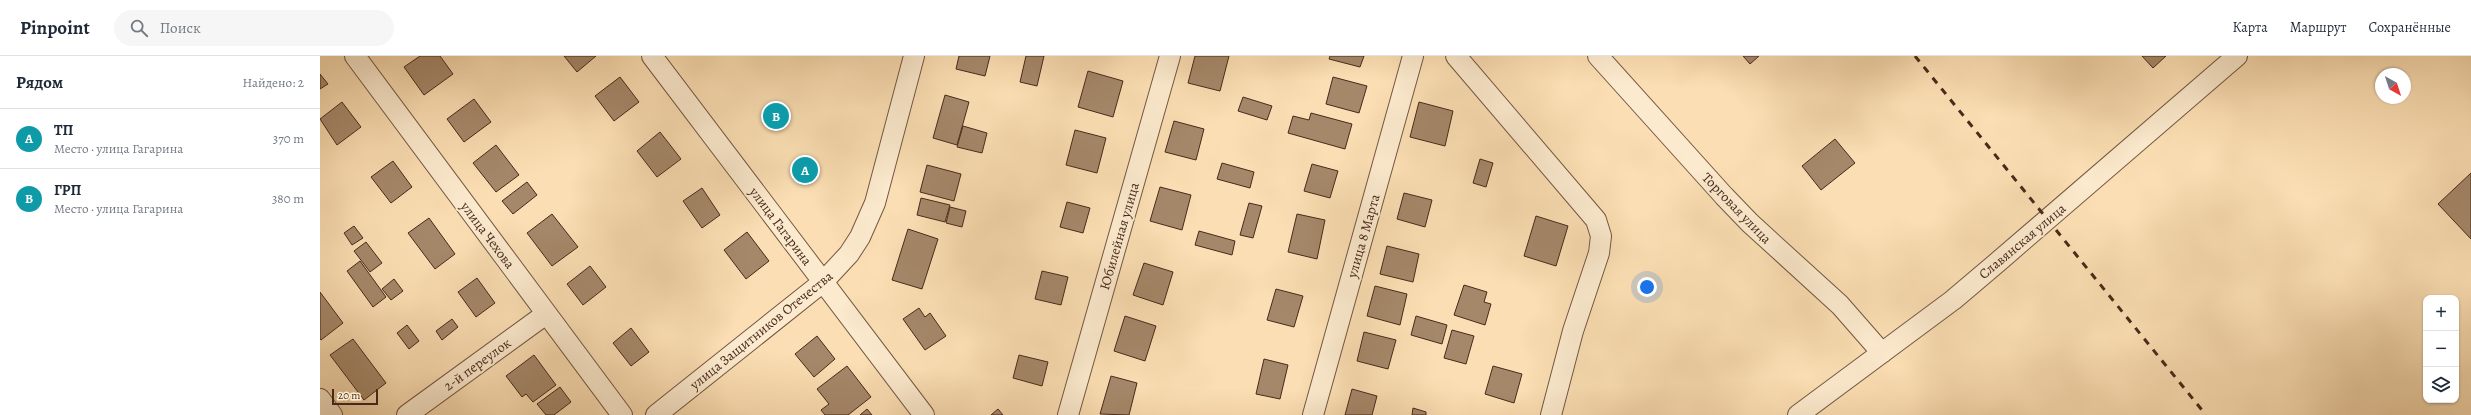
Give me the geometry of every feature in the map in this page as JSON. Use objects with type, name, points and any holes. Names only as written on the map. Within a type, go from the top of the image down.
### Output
[{"type":"street","name":"улица Чехова","points":[[355,56],[622,415]]},
{"type":"street","name":"улица Гагарина","points":[[652,56],[924,415]]},
{"type":"street","name":"улица Защитников Отечества","points":[[656,415],[823,282],[849,254],[870,219],[914,56]]},
{"type":"street","name":"Юбилейная улица","points":[[1068,415],[1170,56]]},
{"type":"street","name":"улица 8 Марта","points":[[1313,415],[1413,56]]},
{"type":"street","points":[[1456,56],[1596,220],[1601,236],[1599,253],[1573,331],[1551,415]]},
{"type":"street","name":"Торговая улица","points":[[1598,56],[1724,196],[1755,228],[1840,305],[1882,353]]},
{"type":"street","name":"Славянская улица","points":[[1798,415],[1882,353],[1999,261],[2237,56]]},
{"type":"street","name":"2-й переулок","points":[[407,415],[546,314]]},
{"type":"street","points":[[320,399],[332,415]]},
{"type":"building","points":[[420,56],[440,56],[453,74],[424,95],[404,67]]},
{"type":"building","points":[[564,56],[596,56],[577,72]]},
{"type":"building","points":[[959,56],[990,56],[985,76],[956,69]]},
{"type":"building","points":[[1026,56],[1044,56],[1037,86],[1020,82]]},
{"type":"building","points":[[1195,56],[1229,56],[1220,91],[1188,83]]},
{"type":"building","points":[[1330,56],[1364,56],[1360,67],[1329,59]]},
{"type":"building","points":[[1743,56],[1759,56],[1750,64]]},
{"type":"building","points":[[2142,56],[2166,56],[2153,68]]},
{"type":"building","points":[[1088,71],[1123,81],[1113,117],[1078,107]]},
{"type":"building","points":[[320,74],[328,84],[320,89]]},
{"type":"building","points":[[620,77],[639,102],[614,121],[595,96]]},
{"type":"building","points":[[1333,77],[1367,86],[1359,113],[1326,104]]},
{"type":"building","points":[[945,95],[969,102],[957,145],[933,138]]},
{"type":"building","points":[[1243,97],[1272,106],[1267,120],[1238,111]]},
{"type":"building","points":[[474,99],[491,122],[464,142],[447,119]]},
{"type":"building","points":[[342,102],[361,127],[337,145],[320,119]]},
{"type":"building","points":[[1419,102],[1453,111],[1445,146],[1410,137]]},
{"type":"building","points":[[778,108],[785,116],[775,124],[768,116]]},
{"type":"building","points":[[1311,113],[1352,124],[1345,149],[1288,133],[1293,116],[1309,120]]},
{"type":"building","points":[[1174,121],[1204,129],[1196,160],[1165,152]]},
{"type":"building","points":[[963,126],[987,133],[982,153],[957,147]]},
{"type":"building","points":[[1075,130],[1106,138],[1097,173],[1066,165]]},
{"type":"building","points":[[660,132],[681,159],[657,177],[637,151]]},
{"type":"building","points":[[1835,139],[1855,163],[1821,190],[1802,166]]},
{"type":"building","points":[[496,145],[519,175],[496,192],[473,163]]},
{"type":"building","points":[[1480,159],[1493,163],[1486,187],[1473,183]]},
{"type":"building","points":[[393,161],[412,187],[391,203],[371,177]]},
{"type":"building","points":[[808,161],[815,171],[803,179],[796,170]]},
{"type":"building","points":[[1222,163],[1254,172],[1250,188],[1217,179]]},
{"type":"building","points":[[1312,164],[1338,171],[1330,198],[1304,191]]},
{"type":"building","points":[[927,165],[961,174],[954,201],[920,192]]},
{"type":"building","points":[[2471,173],[2471,239],[2438,204]]},
{"type":"building","points":[[527,182],[537,195],[513,214],[502,201]]},
{"type":"building","points":[[1160,187],[1191,195],[1182,230],[1150,221]]},
{"type":"building","points":[[702,188],[720,215],[702,228],[683,201]]},
{"type":"building","points":[[1404,193],[1432,200],[1425,227],[1397,219]]},
{"type":"building","points":[[921,198],[950,205],[945,222],[917,215]]},
{"type":"building","points":[[1067,202],[1090,208],[1083,233],[1060,227]]},
{"type":"building","points":[[1249,203],[1262,206],[1253,238],[1240,235]]},
{"type":"building","points":[[950,207],[966,211],[962,227],[946,223]]},
{"type":"building","points":[[552,214],[578,247],[552,266],[527,233]]},
{"type":"building","points":[[1297,214],[1325,220],[1317,259],[1288,252]]},
{"type":"building","points":[[1536,216],[1568,226],[1556,266],[1524,256]]},
{"type":"building","points":[[429,218],[455,254],[435,269],[408,233]]},
{"type":"building","points":[[354,226],[363,238],[352,245],[344,233]]},
{"type":"building","points":[[908,229],[938,239],[922,289],[892,280]]},
{"type":"building","points":[[1199,231],[1235,241],[1232,255],[1195,245]]},
{"type":"building","points":[[747,232],[769,261],[746,279],[724,250]]},
{"type":"building","points":[[366,242],[382,263],[370,272],[354,251]]},
{"type":"building","points":[[1387,246],[1419,254],[1413,282],[1380,274]]},
{"type":"building","points":[[360,261],[386,297],[373,307],[347,271]]},
{"type":"building","points":[[1144,263],[1173,272],[1163,305],[1133,295]]},
{"type":"building","points":[[590,266],[606,287],[583,305],[567,284]]},
{"type":"building","points":[[1042,271],[1068,277],[1061,305],[1035,299]]},
{"type":"building","points":[[477,278],[495,303],[476,317],[458,292]]},
{"type":"building","points":[[394,279],[403,291],[391,300],[382,289]]},
{"type":"building","points":[[1464,285],[1487,292],[1484,302],[1491,304],[1485,325],[1454,315]]},
{"type":"building","points":[[1375,286],[1407,294],[1400,325],[1367,316]]},
{"type":"building","points":[[1276,289],[1303,296],[1294,327],[1267,320]]},
{"type":"building","points":[[320,292],[343,323],[321,340],[320,339]]},
{"type":"building","points":[[919,308],[925,317],[930,313],[946,336],[925,350],[903,319]]},
{"type":"building","points":[[1125,316],[1156,326],[1145,361],[1114,351]]},
{"type":"building","points":[[1416,316],[1447,325],[1442,344],[1411,335]]},
{"type":"building","points":[[452,319],[458,327],[442,340],[436,331]]},
{"type":"building","points":[[407,325],[419,341],[409,349],[397,333]]},
{"type":"building","points":[[631,328],[649,352],[631,366],[613,343]]},
{"type":"building","points":[[1452,330],[1474,336],[1466,364],[1444,358]]},
{"type":"building","points":[[1364,332],[1396,340],[1388,369],[1357,361]]},
{"type":"building","points":[[817,336],[835,359],[814,377],[795,354]]},
{"type":"building","points":[[353,339],[386,383],[364,400],[330,355]]},
{"type":"building","points":[[534,355],[556,385],[533,402],[526,394],[522,397],[506,376]]},
{"type":"building","points":[[1019,355],[1048,362],[1042,386],[1013,378]]},
{"type":"building","points":[[1264,359],[1288,365],[1280,399],[1256,394]]},
{"type":"building","points":[[847,366],[871,397],[848,415],[825,415],[821,410],[829,404],[817,389]]},
{"type":"building","points":[[1493,366],[1522,374],[1514,403],[1485,394]]},
{"type":"building","points":[[1111,376],[1137,383],[1129,415],[1100,414]]},
{"type":"building","points":[[560,387],[571,402],[554,415],[546,415],[537,404]]},
{"type":"building","points":[[1352,389],[1377,396],[1372,415],[1345,415]]},
{"type":"building","points":[[1413,408],[1426,412],[1426,415],[1412,415]]},
{"type":"building","points":[[867,409],[872,415],[860,415]]},
{"type":"building","points":[[998,409],[1003,415],[991,415]]},
{"type":"railway","points":[[1915,56],[2206,415]]},
{"type":"place","name":"ГРП","points":[[776,116]]},
{"type":"place","name":"ТП","points":[[805,170]]}]
